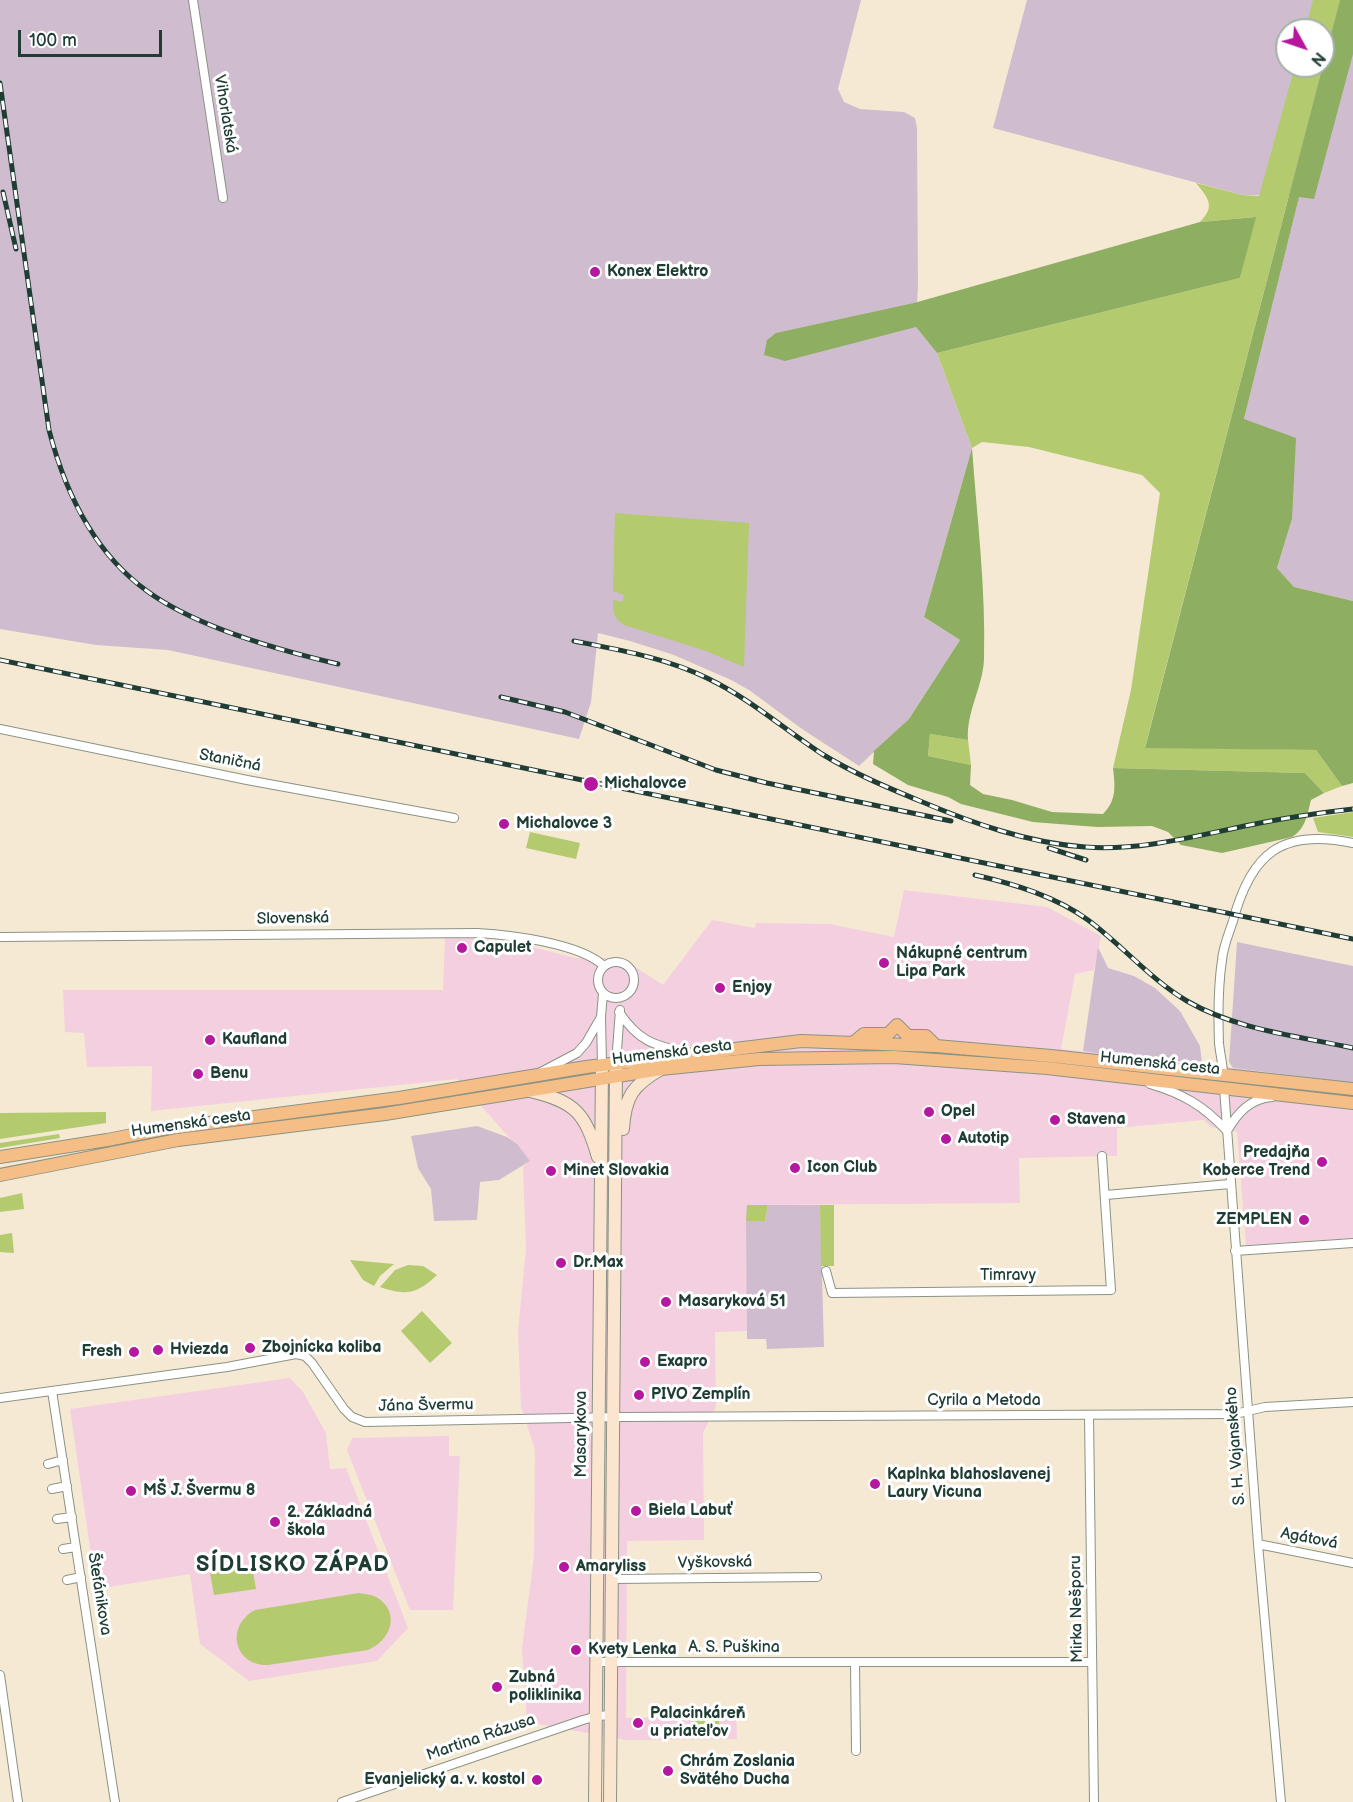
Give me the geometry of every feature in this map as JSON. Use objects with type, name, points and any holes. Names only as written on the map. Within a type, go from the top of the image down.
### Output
[{"type":"main road","points":[[853,1043],[864,1034],[888,1034],[897,1025],[908,1035],[926,1036],[936,1046]]},
{"type":"main road","name":"Humenská cesta","points":[[0,1156],[163,1129],[399,1098],[602,1065],[801,1041],[936,1046],[1051,1056],[1224,1081],[1293,1096],[1353,1103]]},
{"type":"main road","name":"Humenská cesta","points":[[0,1175],[157,1143],[385,1114],[661,1069],[759,1059],[894,1057],[1123,1076],[1353,1089]]},
{"type":"main road","name":"Masarykova","points":[[610,1802],[613,1663],[616,1063]]},
{"type":"main road","name":"Masarykova","points":[[595,1802],[602,1065]]},
{"type":"main road","points":[[616,1159],[627,1100],[638,1084],[661,1069]]},
{"type":"main road","points":[[529,1090],[554,1097],[577,1112],[588,1128],[602,1171]]},
{"type":"street","name":"Vihorlatská","points":[[193,0],[223,198]]},
{"type":"street","name":"Staničná","points":[[0,729],[247,780],[454,818]]},
{"type":"street","name":"S. H. Vajanského","points":[[1281,1802],[1258,1544],[1220,1044],[1222,959],[1242,889],[1252,871],[1263,858],[1278,848],[1307,838],[1335,839],[1353,843]]},
{"type":"street","name":"Slovenská","points":[[0,937],[451,932],[507,935],[583,953],[604,966]]},
{"type":"street","points":[[617,962],[626,965],[632,971],[634,979],[629,993],[622,998],[610,998],[603,993],[597,979],[604,966],[617,962]]},
{"type":"street","points":[[602,1065],[603,993]]},
{"type":"street","points":[[616,1063],[622,998]]},
{"type":"street","points":[[619,1012],[632,1030],[644,1040],[658,1046],[691,1053]]},
{"type":"street","points":[[533,1076],[577,1053],[586,1043],[601,1017]]},
{"type":"street","points":[[1123,1076],[1173,1091],[1190,1099],[1216,1119],[1227,1131],[1246,1106],[1259,1099],[1293,1096]]},
{"type":"street","name":"Timravy","points":[[826,1271],[832,1293],[1112,1290],[1102,1156]]},
{"type":"street","points":[[1106,1195],[1230,1184]]},
{"type":"street","points":[[1235,1251],[1353,1243]]},
{"type":"street","name":"Jána Švermu","points":[[0,1398],[227,1367],[296,1354],[305,1356],[312,1363],[352,1417],[365,1422],[614,1418]]},
{"type":"street","name":"Štefánikova","points":[[52,1391],[115,1802]]},
{"type":"street","name":"Cyrila a Metoda","points":[[614,1418],[1235,1414],[1265,1407],[1353,1402]]},
{"type":"street","name":"Mirka Nešporu","points":[[1089,1415],[1094,1802]]},
{"type":"street","points":[[48,1464],[63,1460]]},
{"type":"street","points":[[52,1489],[67,1486]]},
{"type":"street","points":[[57,1519],[72,1517]]},
{"type":"street","points":[[598,1534],[614,1535]]},
{"type":"street","name":"Agátová","points":[[1258,1544],[1353,1563]]},
{"type":"street","points":[[63,1549],[76,1547]]},
{"type":"street","points":[[67,1580],[81,1577]]},
{"type":"street","name":"Vyškovská","points":[[613,1579],[818,1577]]},
{"type":"street","name":"A. S. Puškina","points":[[598,1662],[1092,1662]]},
{"type":"street","points":[[855,1662],[856,1751]]},
{"type":"street","points":[[0,1675],[19,1801]]},
{"type":"street","name":"Martina Rázusa","points":[[342,1802],[597,1716],[612,1715]]},
{"type":"shaded area","points":[[0,0],[861,0],[838,89],[844,102],[860,109],[904,112],[915,118],[917,128],[918,285],[916,327],[937,353],[972,448],[924,617],[960,640],[909,719],[859,766],[731,680],[674,655],[598,633],[591,702],[579,739],[168,650],[96,645],[0,629]]},
{"type":"shaded area","points":[[1027,0],[1353,0],[1353,601],[1294,587],[1277,568],[1292,519],[1244,419],[1299,196],[1242,195],[993,128]]},
{"type":"shaded area","points":[[904,890],[1047,907],[1101,936],[1094,970],[1075,974],[1061,1049],[1353,1083],[1353,1238],[1246,1245],[1237,1132],[1211,1127],[1204,1120],[1117,1128],[1117,1156],[1019,1158],[1020,1203],[747,1205],[747,1331],[715,1332],[716,1407],[703,1433],[704,1540],[627,1541],[626,1718],[736,1713],[737,1739],[626,1740],[527,1722],[522,1648],[534,1557],[535,1450],[521,1407],[518,1332],[526,1248],[523,1167],[530,1161],[457,1079],[151,1111],[152,1066],[87,1067],[84,1033],[65,1032],[63,990],[443,990],[445,936],[528,946],[576,958],[621,958],[663,985],[712,920],[755,928],[756,923],[829,924],[894,937]]},
{"type":"shaded area","points":[[1237,942],[1353,966],[1353,1083],[1233,1068],[1229,1062]]},
{"type":"shaded area","points":[[1098,947],[1108,968],[1134,976],[1155,988],[1180,1011],[1200,1046],[1202,1063],[1113,1056],[1083,1051]]},
{"type":"shaded area","points":[[477,1126],[507,1137],[517,1144],[530,1161],[499,1180],[480,1182],[477,1220],[434,1221],[431,1189],[418,1168],[411,1136]]},
{"type":"shaded area","points":[[768,1205],[820,1205],[824,1347],[767,1349],[766,1339],[747,1339],[746,1221],[765,1221]]},
{"type":"shaded area","name":"2. Základná škola","points":[[290,1378],[303,1392],[326,1433],[330,1469],[346,1468],[408,1628],[377,1661],[249,1681],[200,1644],[190,1574],[96,1589],[70,1409]]},
{"type":"shaded area","points":[[449,1436],[449,1456],[460,1456],[453,1610],[410,1610],[347,1450],[352,1438]]},
{"type":"green space","points":[[1313,0],[1340,0],[1335,19],[1308,18]]},
{"type":"green space","points":[[1340,0],[1353,0],[1353,54],[1314,199],[1299,197],[1244,419],[1296,438],[1292,519],[1277,568],[1294,587],[1353,601],[1353,783],[1342,786],[1316,750],[1145,748],[1320,78],[1335,78],[1335,19]]},
{"type":"green space","points":[[1292,78],[1320,78],[1145,747],[1316,750],[1342,786],[1324,793],[1305,773],[1113,768],[1131,690],[1160,493],[1142,475],[1029,447],[982,442],[972,448],[937,353],[1240,278],[1255,217],[1200,222],[1209,207],[1207,198],[1196,183],[1242,195],[1259,196]]},
{"type":"green space","points":[[1256,217],[1240,278],[937,353],[916,327],[785,361],[764,355],[767,340],[776,333],[914,303],[1200,222]]},
{"type":"green space","points":[[972,448],[982,580],[983,669],[970,719],[968,740],[930,734],[928,756],[971,765],[970,785],[983,794],[1052,812],[1103,814],[1113,798],[1113,768],[1305,773],[1324,793],[1311,800],[1305,821],[1297,833],[1292,837],[1222,853],[1181,845],[1168,832],[1152,826],[1097,827],[1033,822],[961,804],[948,797],[908,785],[873,764],[874,751],[909,719],[960,640],[924,617]]},
{"type":"green space","points":[[615,513],[749,523],[744,667],[706,651],[624,625],[618,620],[613,600],[622,602],[624,595],[613,591]]},
{"type":"green space","points":[[930,734],[968,740],[971,765],[928,756]]},
{"type":"green space","points":[[1353,812],[1353,837],[1318,832],[1313,818]]},
{"type":"green space","points":[[530,832],[580,843],[576,859],[526,848]]},
{"type":"green space","points":[[106,1112],[106,1123],[0,1139],[0,1113]]},
{"type":"green space","points":[[59,1134],[60,1138],[0,1148],[0,1143]]},
{"type":"green space","points":[[22,1193],[24,1209],[0,1212],[0,1198]]},
{"type":"green space","points":[[747,1205],[768,1205],[765,1221],[746,1221]]},
{"type":"green space","points":[[820,1205],[834,1205],[834,1266],[821,1266]]},
{"type":"green space","points":[[12,1233],[14,1253],[0,1252],[0,1235]]},
{"type":"green space","points":[[350,1260],[394,1264],[380,1276],[374,1286],[363,1280]]},
{"type":"green space","points":[[408,1265],[423,1266],[437,1275],[411,1292],[397,1292],[380,1287],[395,1270]]},
{"type":"green space","points":[[422,1311],[452,1343],[430,1363],[401,1331]]},
{"type":"green space","points":[[252,1566],[256,1589],[214,1595],[210,1573]]},
{"type":"green space","points":[[359,1593],[378,1598],[385,1604],[391,1619],[387,1634],[376,1646],[368,1650],[268,1665],[256,1664],[247,1659],[237,1644],[240,1625],[255,1610]]},
{"type":"green space","points":[[719,1715],[719,1731],[701,1732],[693,1726],[692,1716]]},
{"type":"railway","points":[[0,83],[49,430],[63,476],[84,519],[111,558],[147,591],[167,604],[189,616],[238,636],[338,664]]},
{"type":"railway","points":[[3,192],[16,249]]},
{"type":"railway","points":[[574,641],[643,655],[677,665],[739,696],[822,754],[858,774],[960,817],[1001,831],[1042,841],[1106,848],[1147,845],[1276,820],[1353,809]]},
{"type":"railway","points":[[0,660],[1353,939]]},
{"type":"railway","points":[[501,697],[565,712],[716,770],[767,783],[951,821]]},
{"type":"railway","points":[[1049,848],[1086,860]]},
{"type":"railway","points":[[975,875],[1004,882],[1062,904],[1101,930],[1161,983],[1206,1011],[1268,1031],[1353,1048]]},
{"type":"place","name":"Konex Elektro","points":[[595,272]]},
{"type":"place","name":"Michalovce","points":[[591,784]]},
{"type":"place","name":"Michalovce 3","points":[[504,824]]},
{"type":"place","name":"Capulet","points":[[462,948]]},
{"type":"place","name":"Nákupné centrum Lipa Park","points":[[884,963]]},
{"type":"place","name":"Enjoy","points":[[720,988]]},
{"type":"place","name":"Kaufland","points":[[210,1040]]},
{"type":"place","name":"Benu","points":[[198,1074]]},
{"type":"place","name":"Opel","points":[[929,1112]]},
{"type":"place","name":"Stavena","points":[[1055,1120]]},
{"type":"place","name":"Autotip","points":[[946,1139]]},
{"type":"place","name":"Predajňa Koberce Trend","points":[[1322,1162]]},
{"type":"place","name":"Icon Club","points":[[795,1168]]},
{"type":"place","name":"Minet Slovakia","points":[[551,1171]]},
{"type":"place","name":"ZEMPLEN","points":[[1304,1220]]},
{"type":"place","name":"Dr.Max","points":[[561,1263]]},
{"type":"place","name":"Masaryková 51","points":[[666,1302]]},
{"type":"place","name":"Zbojnícka koliba","points":[[250,1348]]},
{"type":"place","name":"Hviezda","points":[[158,1350]]},
{"type":"place","name":"Fresh","points":[[134,1352]]},
{"type":"place","name":"Exapro","points":[[645,1362]]},
{"type":"place","name":"PIVO Zemplín","points":[[639,1395]]},
{"type":"place","name":"Kaplnka blahoslavenej Laury Vicuna","points":[[875,1484]]},
{"type":"place","name":"MŠ J. Švermu 8","points":[[131,1491]]},
{"type":"place","name":"Biela Labuť","points":[[636,1511]]},
{"type":"place","name":"2. Základná škola","points":[[275,1522]]},
{"type":"place","name":"Amaryliss","points":[[564,1567]]},
{"type":"place","name":"Kvety Lenka","points":[[576,1650]]},
{"type":"place","name":"Zubná poliklinika","points":[[497,1687]]},
{"type":"place","name":"Palacinkáreň u priateľov","points":[[638,1723]]},
{"type":"place","name":"Chrám Zoslania Svätého Ducha","points":[[668,1771]]},
{"type":"place","name":"Evanjelický a. v. kostol","points":[[537,1780]]},
{"type":"district","name":"SÍDLISKO ZÁPAD","points":[[293,1565]]}]
